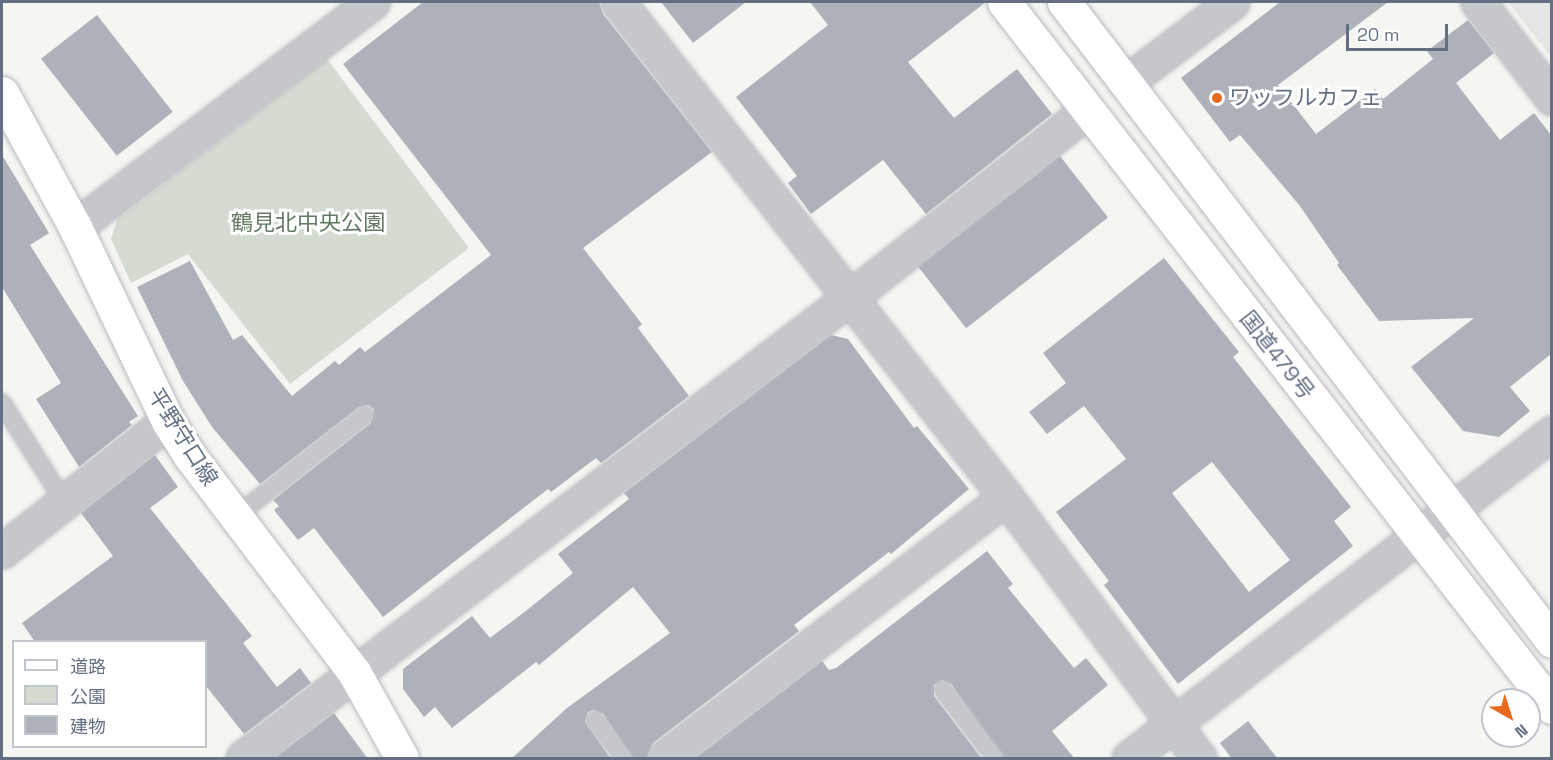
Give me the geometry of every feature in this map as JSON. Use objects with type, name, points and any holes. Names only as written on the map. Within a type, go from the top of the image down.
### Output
[{"type":"main road","name":"国道479号","points":[[1004,2],[1417,538],[1551,707]]},
{"type":"main road","name":"国道479号","points":[[1064,2],[1551,641]]},
{"type":"main road","name":"平野守口線","points":[[2,93],[75,226],[168,421],[236,516],[354,672],[402,759]]},
{"type":"street","points":[[75,226],[372,2]]},
{"type":"street","points":[[618,2],[848,299],[1006,497],[1199,759]]},
{"type":"street","points":[[1125,83],[1233,2]]},
{"type":"street","points":[[1478,2],[1550,91]]},
{"type":"street","points":[[243,759],[354,672],[848,299],[1087,111]]},
{"type":"street","points":[[2,551],[168,421]]},
{"type":"street","points":[[1129,759],[1551,433]]},
{"type":"street","points":[[664,759],[1006,497]]},
{"type":"lane","points":[[2,403],[64,502]]},
{"type":"lane","points":[[236,516],[366,415]]},
{"type":"lane","points":[[943,690],[995,759]]},
{"type":"lane","points":[[595,720],[624,759]]},
{"type":"shaded area","points":[[1508,2],[1551,2],[1551,55],[1548,53]]},
{"type":"green space","name":"鶴見北中央公園","points":[[327,59],[469,248],[290,384],[188,254],[131,283],[111,239],[117,220]]},
{"type":"building","points":[[423,2],[599,2],[603,14],[712,152],[583,248],[642,324],[638,328],[689,396],[601,463],[596,458],[551,492],[548,489],[383,617],[314,528],[298,540],[274,510],[279,506],[273,500],[371,423],[374,409],[368,405],[359,407],[260,484],[212,427],[183,381],[137,287],[190,261],[233,340],[242,335],[292,396],[335,361],[339,365],[360,347],[365,352],[491,255],[343,64]]},
{"type":"building","points":[[661,2],[746,2],[693,43]]},
{"type":"building","points":[[810,2],[986,2],[908,62],[954,118],[1017,69],[1052,114],[926,214],[883,160],[811,214],[788,183],[797,176],[736,97],[828,25]]},
{"type":"building","points":[[1280,2],[1388,2],[1278,85],[1316,134],[1375,89],[1383,99],[1433,59],[1427,51],[1468,20],[1494,53],[1456,83],[1500,140],[1534,113],[1551,135],[1551,354],[1510,387],[1530,411],[1499,437],[1463,431],[1411,367],[1474,318],[1379,321],[1337,265],[1339,263],[1300,206],[1240,135],[1230,142],[1181,78]]},
{"type":"building","points":[[97,15],[173,112],[117,156],[41,59]]},
{"type":"building","points":[[2,155],[49,233],[30,245],[138,416],[129,422],[132,425],[79,467],[36,399],[61,383],[2,287]]},
{"type":"building","points":[[1060,156],[1108,217],[966,328],[918,267]]},
{"type":"building","points":[[1164,258],[1239,352],[1233,357],[1351,507],[1334,521],[1353,546],[1178,684],[1104,585],[1109,581],[1056,512],[1126,459],[1084,406],[1047,434],[1029,412],[1066,383],[1043,353]],"holes":[[[1212,462],[1290,560],[1249,592],[1172,493]]]},
{"type":"building","points":[[831,335],[848,339],[914,428],[917,426],[969,489],[891,554],[889,552],[794,625],[799,631],[653,743],[646,759],[634,759],[603,714],[594,710],[588,712],[585,722],[611,759],[511,759],[567,708],[670,633],[633,587],[539,665],[536,662],[452,728],[435,707],[424,717],[403,689],[403,669],[472,616],[490,638],[527,610],[573,573],[558,554],[629,499],[624,493]]},
{"type":"building","points":[[155,455],[178,487],[150,508],[252,636],[243,643],[277,687],[300,668],[311,683],[244,734],[207,687],[207,640],[34,640],[22,623],[113,556],[81,513]]},
{"type":"building","points":[[987,551],[1013,584],[1008,588],[1074,668],[1086,658],[1108,685],[1052,731],[1075,759],[1005,759],[951,684],[942,680],[934,685],[934,696],[982,759],[694,759],[822,661],[829,670],[836,668]]},
{"type":"building","points":[[334,713],[368,759],[273,759]]},
{"type":"building","points":[[1248,721],[1278,759],[1232,759],[1220,743]]},
{"type":"place","name":"ワッフルカフェ","points":[[1217,98]]}]
